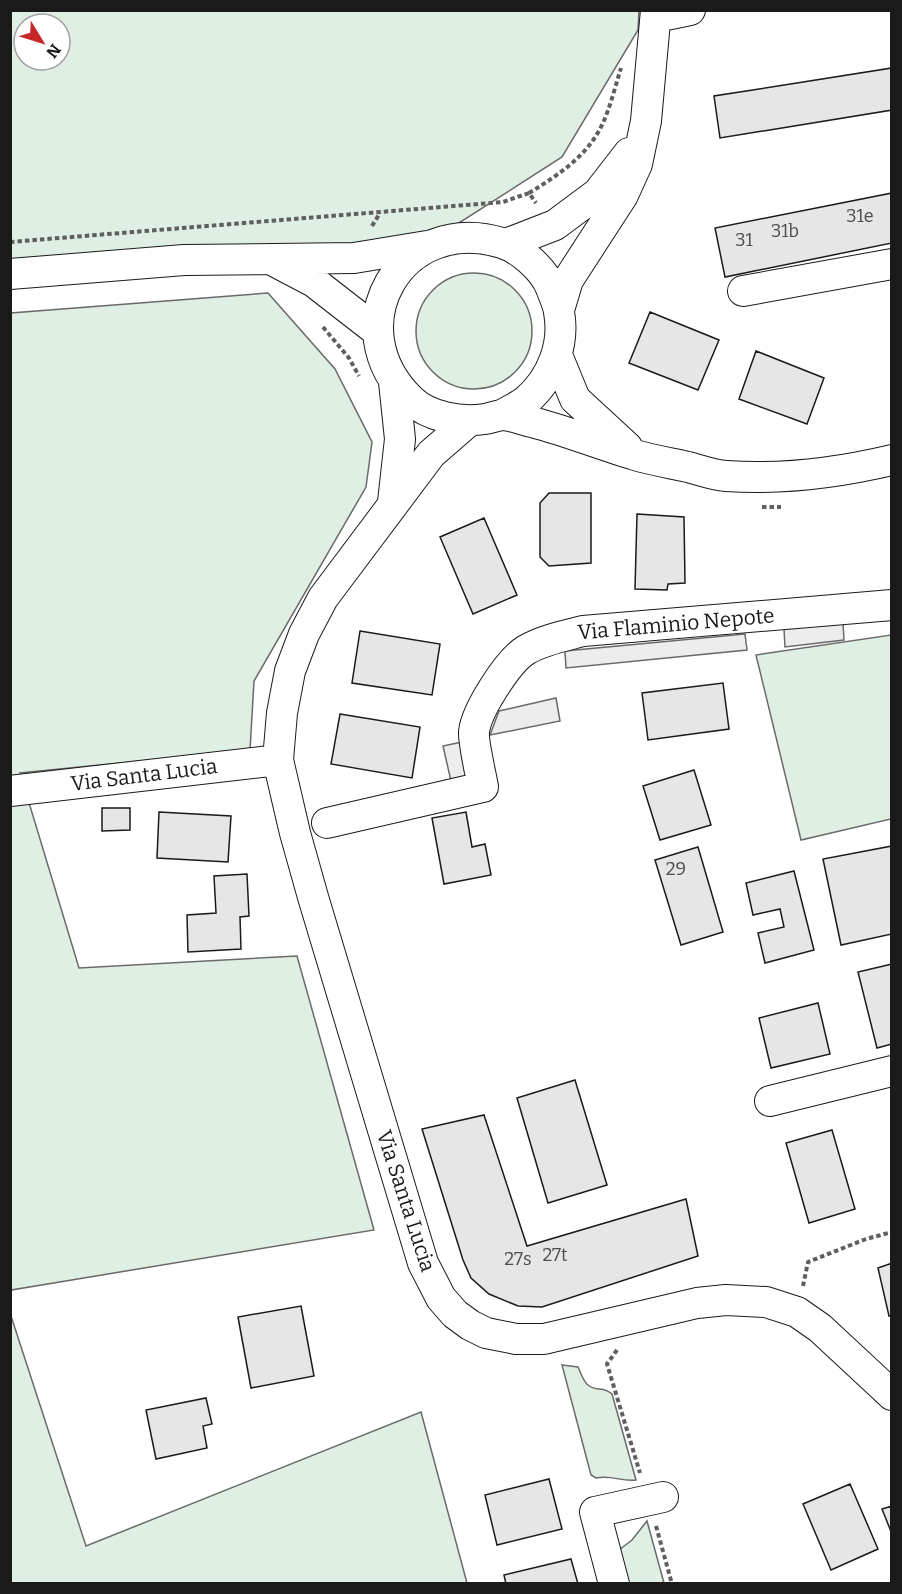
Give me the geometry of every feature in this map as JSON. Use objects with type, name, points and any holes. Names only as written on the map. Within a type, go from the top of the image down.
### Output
[{"type":"street","points":[[656,14],[690,10]]},
{"type":"street","name":"Via Santa Lucia","points":[[559,310],[568,280],[623,195],[637,164],[646,121],[656,14]]},
{"type":"street","name":"Via Santa Lucia","points":[[506,244],[555,225],[598,193],[628,155],[646,121]]},
{"type":"street","name":"Via Santa Lucia","points":[[479,237],[506,244],[530,260],[549,283],[559,310],[561,333],[557,355],[545,380],[526,401],[502,415],[469,421],[440,416],[414,403],[394,382],[381,357],[377,331],[380,305],[390,282],[406,261],[427,246],[453,238],[479,237]]},
{"type":"street","points":[[10,274],[184,260],[354,258],[427,246]]},
{"type":"street","points":[[268,259],[314,282],[377,331]]},
{"type":"street","points":[[743,291],[891,264]]},
{"type":"street","points":[[557,355],[575,399],[636,455]]},
{"type":"street","name":"Via Santa Lucia","points":[[393,502],[400,439],[394,382]]},
{"type":"street","points":[[502,415],[552,428],[636,455],[724,476],[788,477],[860,467],[891,460]]},
{"type":"street","name":"Via Santa Lucia","points":[[469,421],[431,454],[323,598],[304,634],[290,671],[282,714],[278,760],[310,886],[423,1263],[441,1298],[455,1314],[486,1333],[516,1339],[544,1339],[697,1303],[726,1300],[766,1302],[797,1312],[820,1328],[891,1395]]},
{"type":"street","name":"Via Flaminio Nepote","points":[[327,824],[483,787],[474,732],[485,704],[500,676],[524,651],[552,639],[583,631],[891,605]]},
{"type":"street","name":"Via Santa Lucia","points":[[10,791],[278,760]]},
{"type":"street","points":[[770,1101],[891,1071]]},
{"type":"street","points":[[614,1584],[595,1512],[656,1498]]},
{"type":"path","points":[[529,193],[561,173],[582,153],[601,127],[621,69],[622,57]]},
{"type":"path","points":[[797,1312],[808,1262],[866,1239],[891,1232]]},
{"type":"path","points":[[627,1347],[617,1350],[608,1364],[656,1498],[672,1584]]},
{"type":"green space","points":[[11,11],[639,11],[638,30],[562,157],[448,230],[261,266],[11,263]]},
{"type":"green space","points":[[474,273],[496,278],[515,290],[527,309],[532,331],[527,353],[515,372],[496,384],[474,389],[452,384],[433,372],[421,353],[416,331],[421,309],[433,290],[452,278]]},
{"type":"green space","points":[[268,293],[335,369],[372,442],[366,487],[254,681],[250,750],[20,773],[79,968],[297,956],[374,1230],[11,1290],[11,313]]},
{"type":"green space","points":[[891,635],[891,819],[801,840],[756,655]]},
{"type":"green space","points":[[10,1313],[86,1546],[421,1412],[467,1583],[11,1583]]},
{"type":"green space","points":[[562,1365],[578,1367],[588,1385],[612,1394],[636,1480],[596,1478],[591,1475]]},
{"type":"green space","points":[[647,1521],[664,1583],[626,1583],[619,1550],[632,1540]]},
{"type":"shaded area","points":[[843,623],[844,640],[785,647],[784,629]]},
{"type":"shaded area","points":[[745,634],[747,650],[566,668],[565,651]]},
{"type":"shaded area","points":[[556,698],[560,721],[490,735],[499,711]]},
{"type":"shaded area","points":[[462,742],[470,777],[451,781],[443,746]]},
{"type":"building","points":[[892,68],[892,110],[720,138],[714,96]]},
{"type":"building","points":[[892,193],[892,243],[725,277],[715,228]]},
{"type":"building","points":[[650,312],[719,340],[698,390],[629,363]]},
{"type":"building","points":[[756,351],[824,378],[807,424],[739,399]]},
{"type":"building","points":[[549,493],[591,493],[591,563],[549,566],[540,557],[540,503]]},
{"type":"building","points":[[637,514],[684,517],[685,583],[668,584],[667,590],[635,589]]},
{"type":"building","points":[[484,518],[517,595],[473,614],[440,537]]},
{"type":"building","points":[[360,631],[440,644],[432,695],[352,683]]},
{"type":"building","points":[[723,683],[729,729],[648,740],[642,693]]},
{"type":"building","points":[[340,714],[420,727],[412,778],[331,764]]},
{"type":"building","points":[[694,770],[711,825],[660,840],[643,786]]},
{"type":"building","points":[[102,808],[130,808],[130,830],[102,831]]},
{"type":"building","points":[[159,812],[231,816],[228,862],[157,858]]},
{"type":"building","points":[[466,812],[472,847],[485,844],[491,875],[444,884],[432,818]]},
{"type":"building","points":[[892,846],[892,934],[841,945],[823,859]]},
{"type":"building","points":[[698,847],[723,932],[681,945],[655,860]]},
{"type":"building","points":[[794,871],[814,950],[765,963],[758,933],[784,927],[780,909],[753,915],[746,883]]},
{"type":"building","points":[[247,874],[249,916],[240,917],[241,949],[188,952],[187,915],[216,913],[214,876]]},
{"type":"building","points":[[892,964],[892,1044],[877,1048],[858,972]]},
{"type":"building","points":[[818,1003],[830,1054],[771,1068],[759,1018]]},
{"type":"building","points":[[575,1080],[607,1185],[548,1203],[517,1098]]},
{"type":"building","points":[[484,1115],[527,1246],[686,1199],[698,1256],[542,1307],[518,1306],[489,1294],[471,1278],[463,1260],[422,1129]]},
{"type":"building","points":[[832,1130],[855,1209],[809,1223],[786,1143]]},
{"type":"building","points":[[892,1263],[892,1315],[889,1316],[878,1268]]},
{"type":"building","points":[[301,1306],[314,1376],[251,1388],[238,1317]]},
{"type":"building","points":[[206,1398],[212,1424],[203,1426],[207,1448],[156,1459],[146,1410]]},
{"type":"building","points":[[549,1479],[562,1529],[497,1545],[485,1495]]},
{"type":"building","points":[[850,1484],[878,1549],[831,1570],[803,1504]]},
{"type":"building","points":[[892,1506],[892,1534],[882,1509]]},
{"type":"building","points":[[571,1559],[578,1584],[506,1584],[504,1575]]}]
